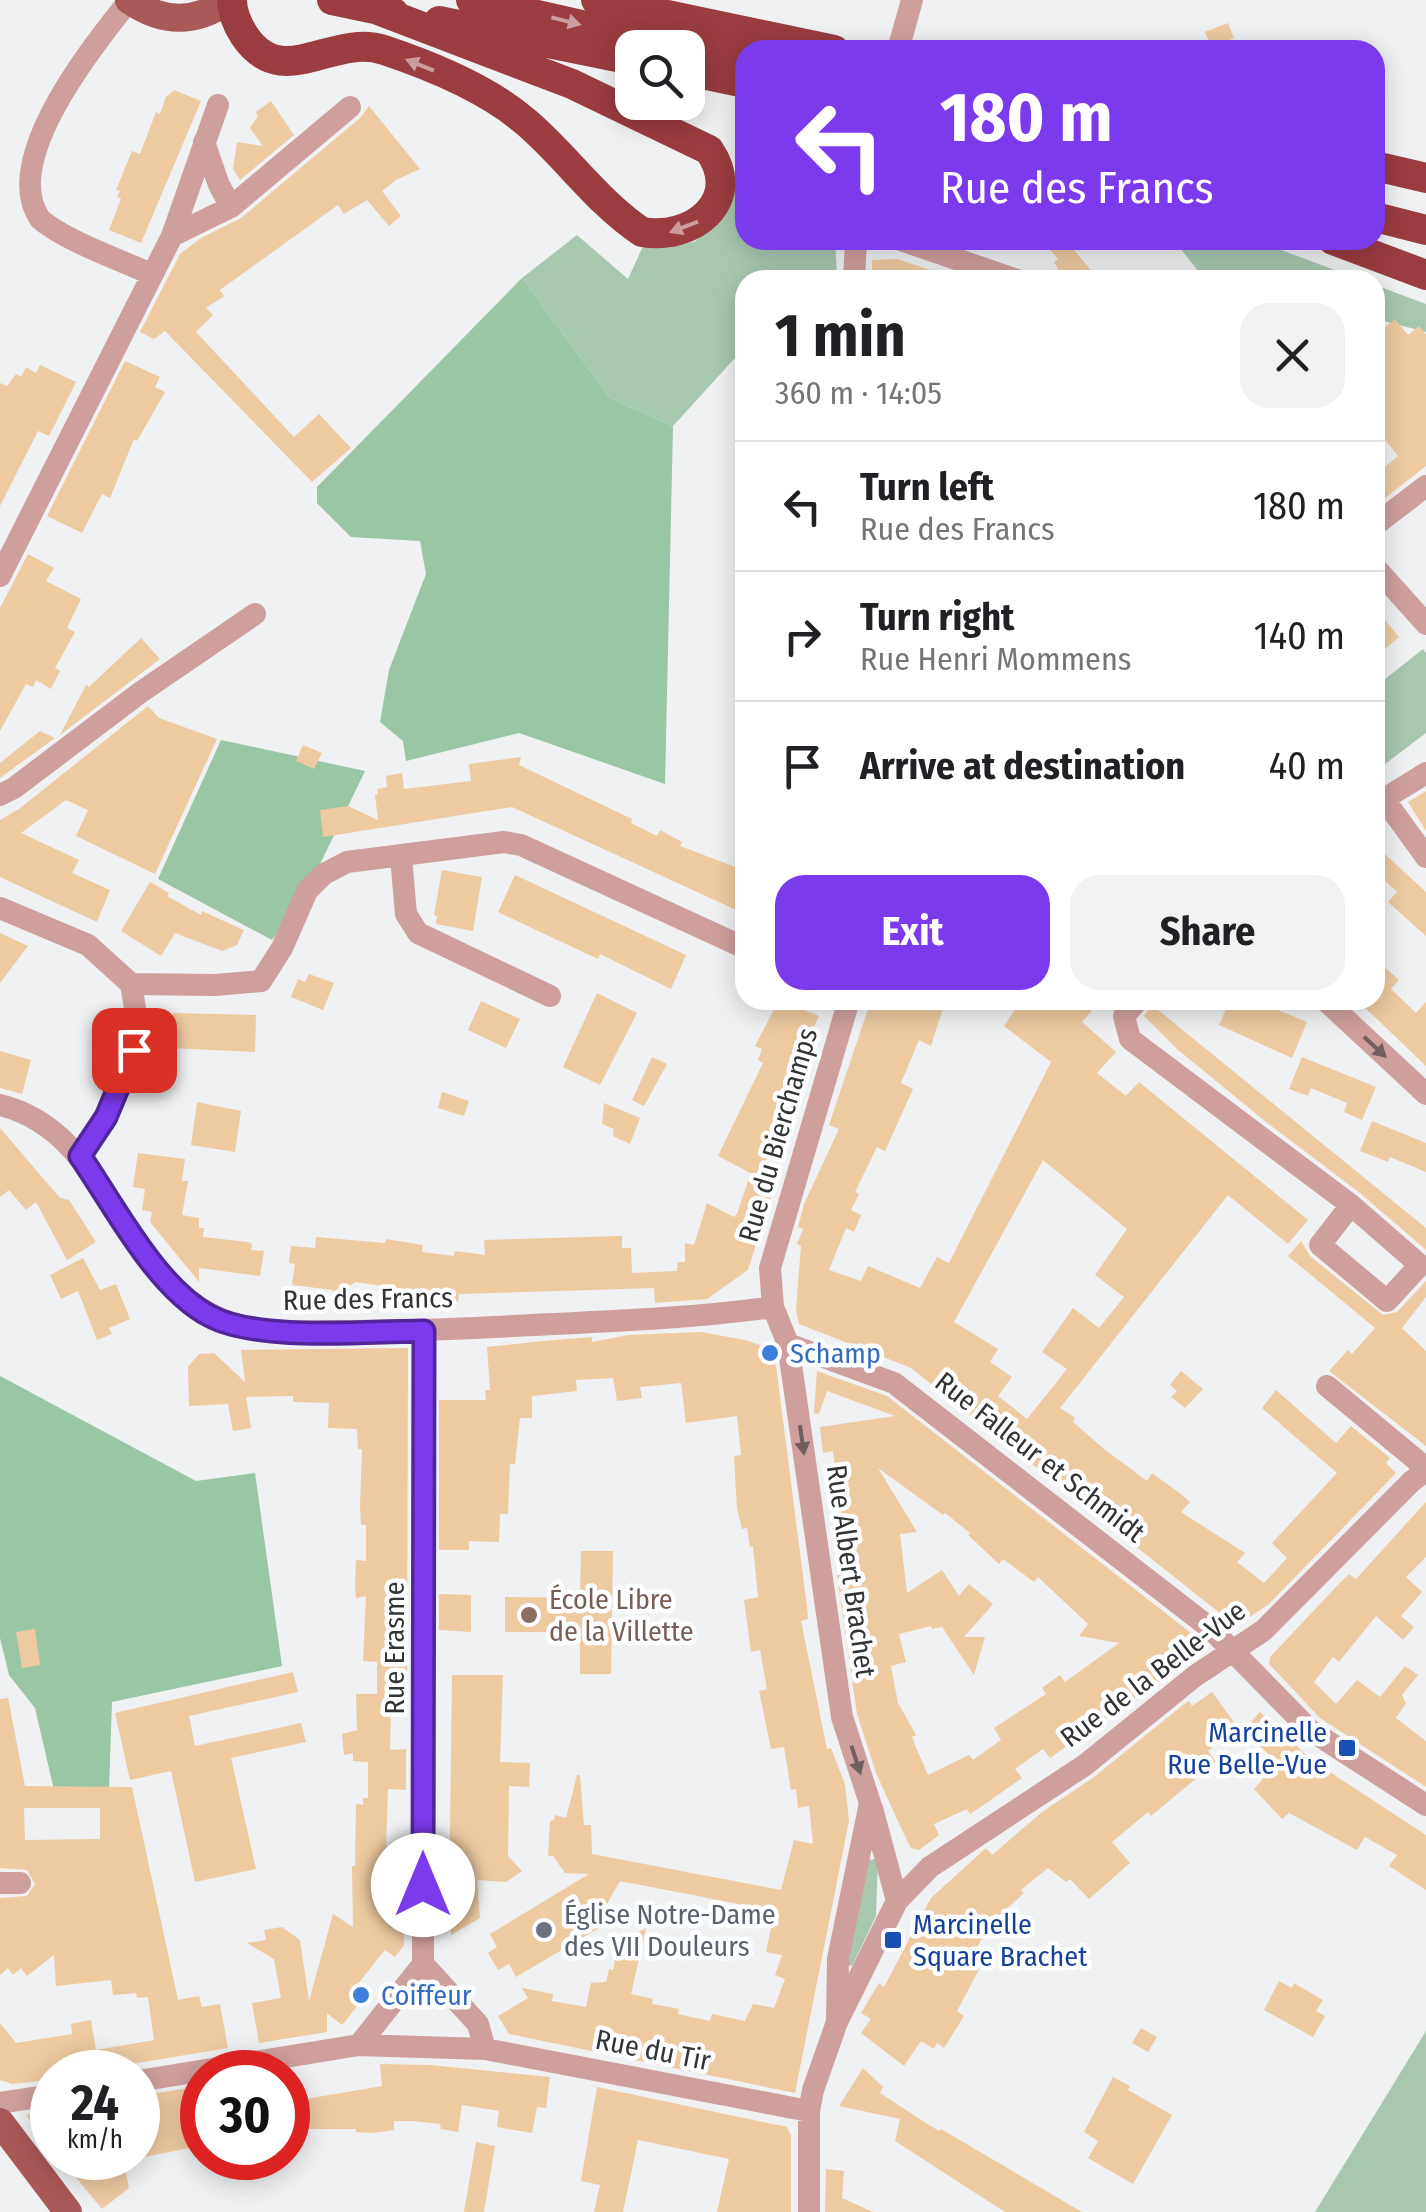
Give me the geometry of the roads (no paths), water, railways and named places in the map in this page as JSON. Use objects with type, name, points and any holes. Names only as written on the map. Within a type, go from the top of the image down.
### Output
[{"type":"highway","points":[[230,0],[247,40],[276,61],[306,60],[334,48],[367,47],[432,70],[502,102],[642,232],[656,235],[691,226],[713,208],[720,186],[716,160],[709,150],[572,84],[524,51]]},
{"type":"highway","points":[[332,0],[524,51],[615,59]]},
{"type":"highway","points":[[471,0],[615,32]]},
{"type":"highway","points":[[596,0],[789,40]]},
{"type":"highway","points":[[705,52],[735,59]]},
{"type":"highway","points":[[705,74],[735,80]]},
{"type":"highway","points":[[1385,148],[1426,158]]},
{"type":"highway","points":[[1385,168],[1426,178]]},
{"type":"highway","points":[[1385,220],[1426,230]]},
{"type":"highway","points":[[1360,250],[1426,275]]},
{"type":"main road","points":[[129,0],[148,12],[169,18],[202,15],[230,0]]},
{"type":"main road","points":[[0,2122],[68,2212]]},
{"type":"street","points":[[129,0],[33,126],[25,144],[22,175],[26,195],[40,219],[151,274]]},
{"type":"street","points":[[901,40],[909,10]]},
{"type":"street","points":[[0,576],[172,236],[218,105]]},
{"type":"street","points":[[172,236],[230,207],[350,107]]},
{"type":"street","points":[[204,142],[230,207]]},
{"type":"street","points":[[929,250],[988,270]]},
{"type":"street","points":[[1385,517],[1426,486]]},
{"type":"street","points":[[1385,578],[1426,624]]},
{"type":"street","points":[[0,795],[255,614]]},
{"type":"street","points":[[1385,792],[1426,773]]},
{"type":"street","points":[[1385,803],[1426,857]]},
{"type":"street","points":[[0,908],[88,945],[132,984],[215,986],[261,981],[282,948],[306,891],[324,874],[348,862],[504,842],[521,845],[735,943]]},
{"type":"street","points":[[401,857],[406,914],[418,934],[550,996]]},
{"type":"street","points":[[80,1156],[106,1117],[139,1033],[132,984]]},
{"type":"street","name":"Rue du Bierchamps","points":[[788,1344],[773,1307],[770,1268],[846,1010]]},
{"type":"street","points":[[1129,1010],[1124,1016],[1130,1039],[1351,1205]]},
{"type":"street","points":[[1336,1010],[1426,1094]]},
{"type":"street","name":"Rue des Francs","points":[[0,1104],[46,1126],[80,1156],[176,1290],[211,1317],[265,1331],[424,1331],[708,1316],[773,1307]]},
{"type":"street","name":"Rue Erasme","points":[[423,1964],[424,1331]]},
{"type":"street","name":"Rue Falleur et Schmidt","points":[[788,1344],[894,1383],[1210,1628],[1310,1730],[1426,1805]]},
{"type":"street","name":"Rue Albert Brachet","points":[[788,1344],[842,1717],[898,1901],[837,2022],[813,2090],[809,2112],[809,2212]]},
{"type":"street","points":[[1327,1386],[1426,1470]]},
{"type":"street","name":"Rue de la Belle-Vue","points":[[898,1901],[930,1867],[1085,1765],[1194,1676],[1264,1630],[1426,1470]]},
{"type":"street","name":"Rue Albert Brachet","points":[[837,2022],[838,1959],[870,1803]]},
{"type":"street","points":[[359,2045],[423,1964],[478,2024],[485,2050]]},
{"type":"street","name":"Rue du Tir","points":[[160,2077],[359,2045],[485,2050],[809,2112]]},
{"type":"street","points":[[0,2103],[30,2098]]},
{"type":"place","name":"Schamp","points":[[770,1353]]},
{"type":"place","name":"École Libre de la Villette","points":[[529,1615]]},
{"type":"place","name":"Marcinelle Rue Belle-Vue","points":[[1347,1748]]},
{"type":"place","name":"Église Notre-Dame des VII Douleurs","points":[[544,1930]]},
{"type":"place","name":"Marcinelle Square Brachet","points":[[893,1940]]},
{"type":"place","name":"Coiffeur","points":[[361,1995]]}]
